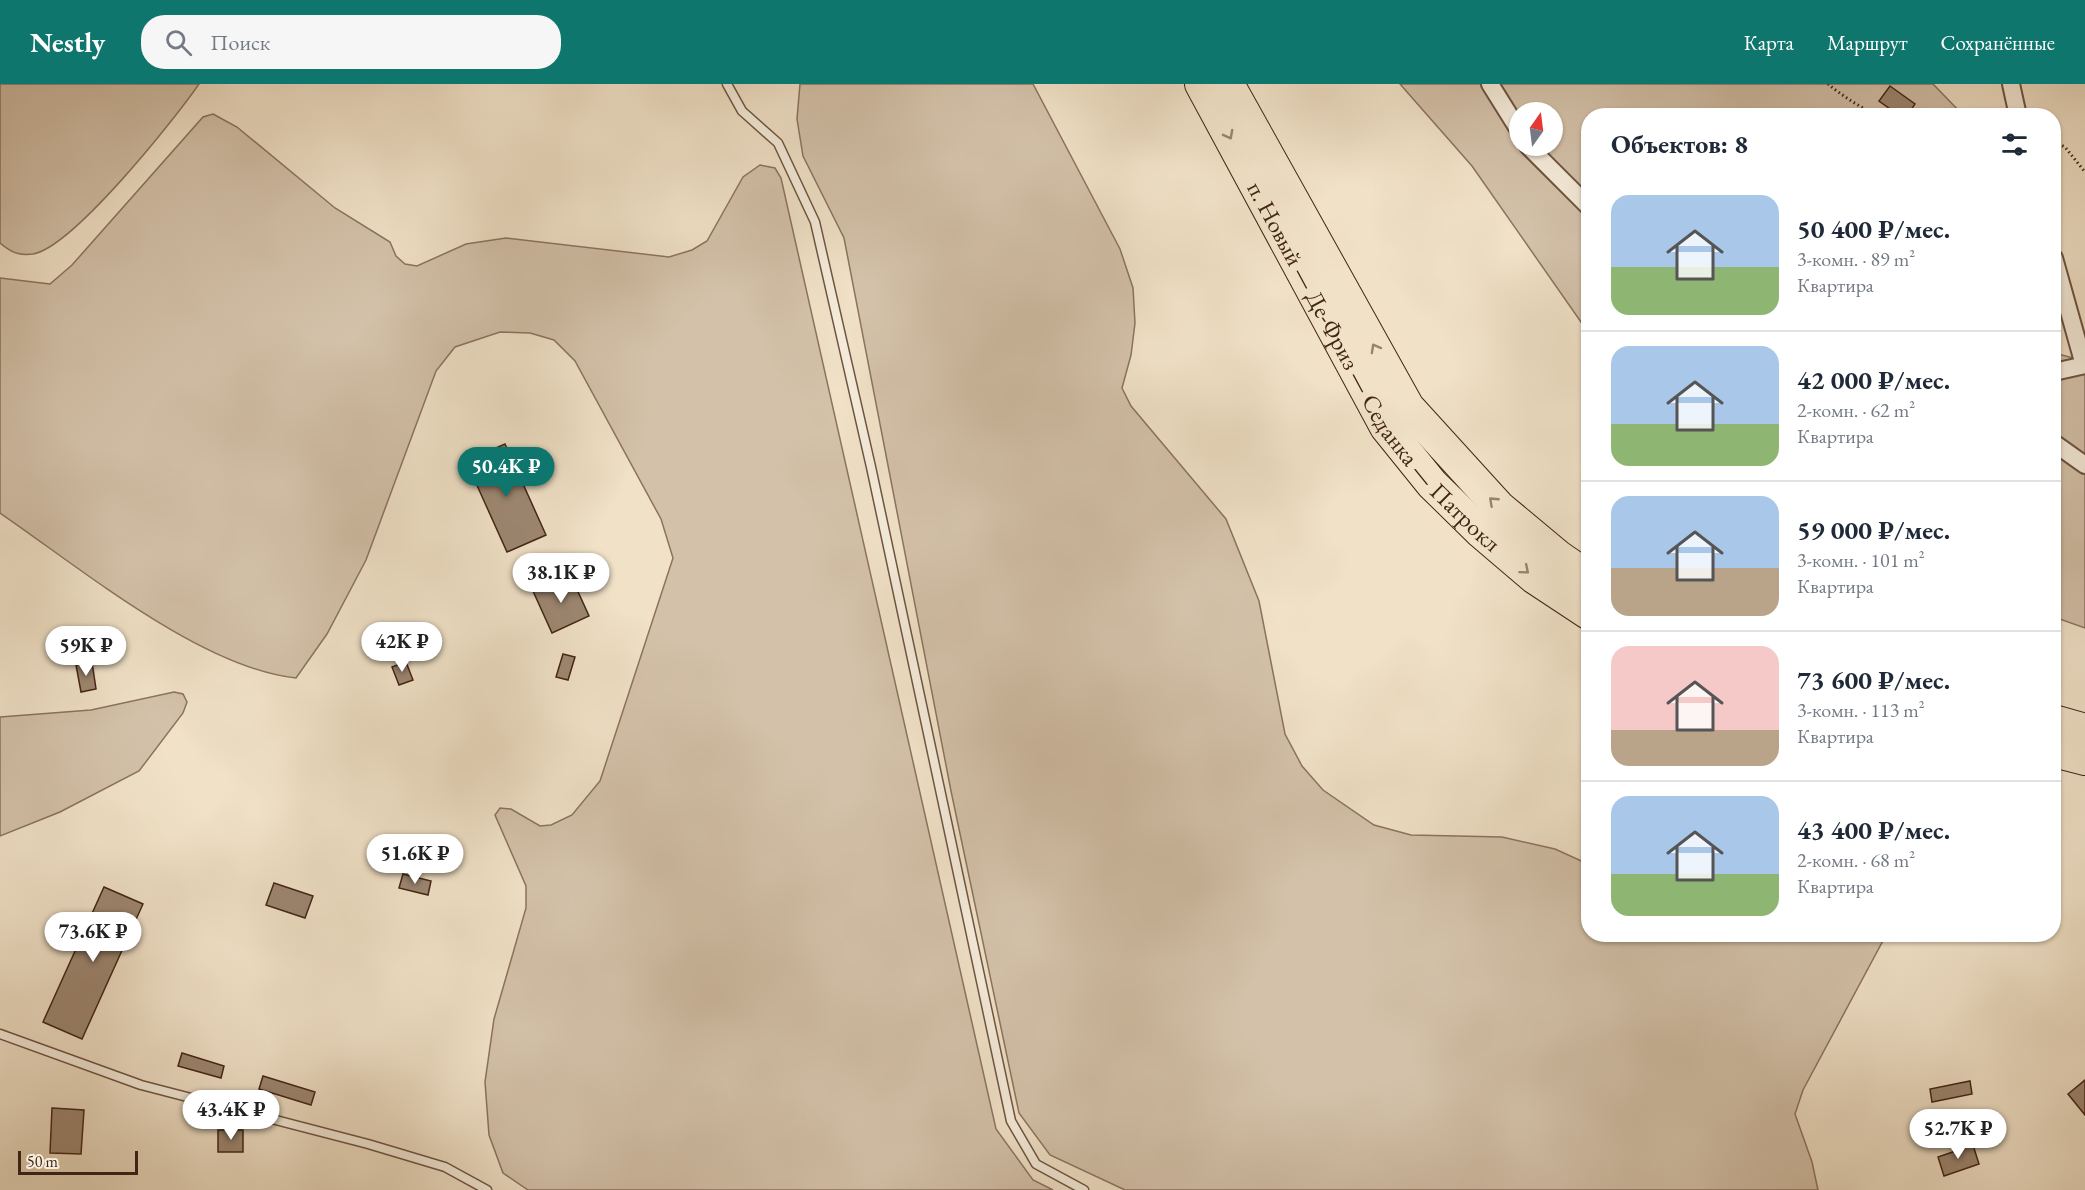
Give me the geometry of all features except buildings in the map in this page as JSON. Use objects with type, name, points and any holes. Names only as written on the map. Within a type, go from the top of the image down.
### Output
[{"type":"highway","name":"п. Новый — Де-Фриз — Седанка — Патрокл","points":[[1201,84],[1386,427],[1432,484],[1481,532],[1535,578],[1581,608]]},
{"type":"highway","name":"п. Новый — Де-Фриз — Седанка — Патрокл","points":[[1228,84],[1407,407],[1499,507],[1559,557],[1581,572]]},
{"type":"highway","points":[[2061,723],[2085,730]]},
{"type":"highway","points":[[2061,753],[2085,759]]},
{"type":"street","points":[[1490,84],[1509,114]]},
{"type":"street","points":[[2009,86],[2016,108]]},
{"type":"street","points":[[1538,156],[1581,199]]},
{"type":"street","points":[[2061,282],[2085,365],[2061,370]]},
{"type":"street","points":[[2061,448],[2085,465]]},
{"type":"lane","points":[[727,84],[742,111],[778,143],[815,222],[872,467],[1011,1121],[1036,1164],[1084,1190]]},
{"type":"lane","points":[[0,1034],[141,1085],[368,1144],[445,1167],[488,1190]]},
{"type":"path","points":[[1828,84],[1845,98],[1856,101],[1866,108]]},
{"type":"path","points":[[2061,145],[2085,172]]},
{"type":"shaded area","points":[[0,84],[199,84],[146,152],[97,207],[51,246],[33,254],[23,254],[15,253],[0,243]]},
{"type":"shaded area","points":[[800,84],[1033,84],[1120,249],[1133,288],[1135,323],[1131,355],[1122,388],[1131,406],[1226,519],[1259,601],[1285,734],[1302,766],[1323,790],[1374,825],[1411,835],[1502,837],[1555,849],[1581,861],[1581,942],[1882,942],[1803,1090],[1795,1114],[1812,1162],[1818,1190],[1125,1190],[1050,1155],[1019,1113],[951,791],[844,238],[803,156],[797,119]]},
{"type":"shaded area","points":[[1400,84],[1933,84],[1956,108],[1581,108],[1581,322],[1472,166]]},
{"type":"shaded area","points":[[213,114],[237,127],[335,208],[390,242],[396,256],[405,264],[417,266],[466,244],[506,238],[669,257],[692,250],[707,241],[743,177],[760,165],[775,168],[781,178],[996,1129],[1033,1180],[1053,1190],[528,1190],[503,1173],[489,1135],[485,1082],[494,1019],[526,908],[526,886],[495,815],[500,808],[511,809],[540,826],[551,825],[572,815],[600,781],[673,558],[661,519],[575,361],[554,340],[530,333],[500,332],[455,347],[436,371],[366,560],[327,634],[296,678],[259,670],[221,656],[181,636],[103,586],[0,513],[0,278],[50,284],[72,265],[203,117]]},
{"type":"shaded area","points":[[2061,355],[2085,361],[2085,628],[2061,619]]},
{"type":"shaded area","points":[[174,692],[183,694],[187,702],[183,713],[139,771],[60,812],[0,836],[0,717],[91,710]]}]
